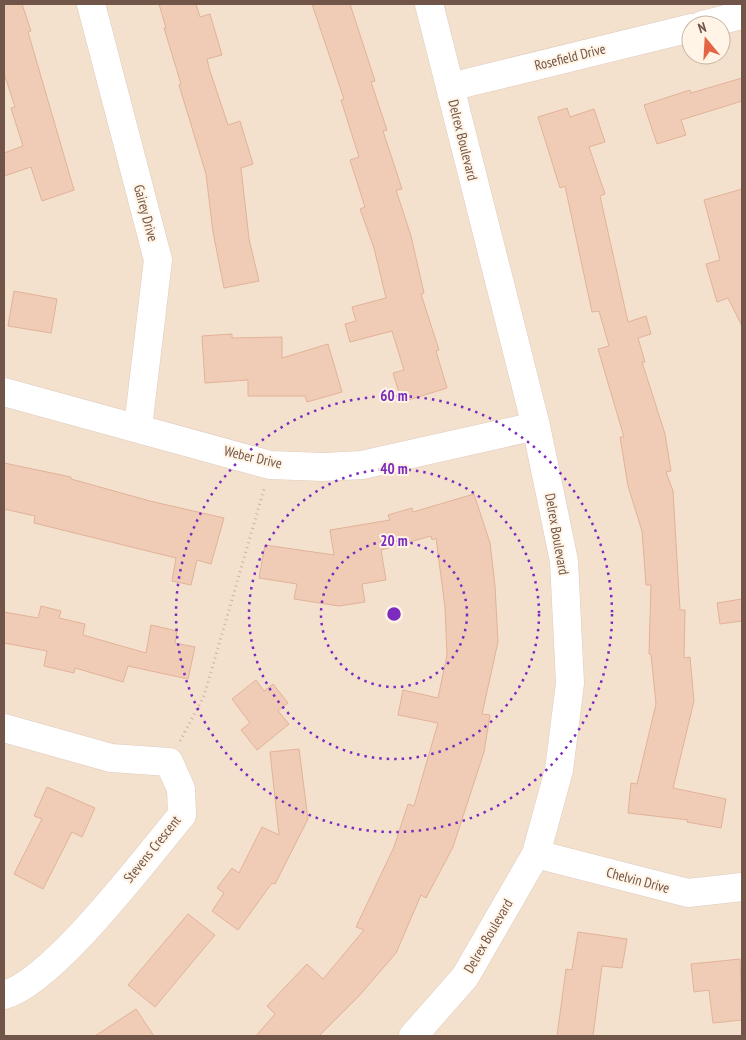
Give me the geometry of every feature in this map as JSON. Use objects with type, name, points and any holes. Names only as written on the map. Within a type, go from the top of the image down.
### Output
[{"type":"street","name":"Gairey Drive","points":[[91,4],[158,260],[138,427]]},
{"type":"street","name":"Delrex Boulevard","points":[[413,1036],[466,977],[536,854],[559,770],[570,683],[564,561],[536,426],[429,4]]},
{"type":"street","name":"Rosefield Drive","points":[[450,86],[681,30]]},
{"type":"street","name":"Weber Drive","points":[[4,392],[270,464],[323,467],[362,465],[536,426]]},
{"type":"street","points":[[4,728],[111,758],[169,762]]},
{"type":"street","name":"Stevens Crescent","points":[[4,995],[17,992],[68,949],[182,815],[181,789],[169,762]]},
{"type":"street","name":"Chelvin Drive","points":[[536,854],[688,893],[742,887]]},
{"type":"path","points":[[169,762],[204,696],[270,464]]},
{"type":"shaded area","points":[[4,4],[742,4],[742,1036],[4,1036]]},
{"type":"building","points":[[4,4],[22,4],[31,31],[28,32],[74,190],[42,201],[31,167],[4,176],[4,153],[23,146],[11,108],[15,107],[4,73]]},
{"type":"building","points":[[159,4],[196,4],[200,17],[210,14],[222,55],[207,59],[210,71],[228,125],[240,121],[253,164],[241,168],[249,239],[259,281],[224,288],[213,232],[206,174],[179,85],[181,84],[164,28],[166,28]]},
{"type":"building","points":[[312,4],[350,4],[375,81],[371,82],[387,130],[383,131],[402,189],[396,190],[411,236],[424,293],[421,294],[439,350],[436,351],[447,388],[402,402],[393,373],[404,370],[392,331],[350,342],[345,324],[356,321],[352,307],[386,298],[374,248],[360,209],[365,207],[350,160],[359,157],[341,100],[344,99]]},
{"type":"building","points":[[742,78],[742,101],[681,120],[686,135],[657,144],[644,105],[690,90],[691,93]]},
{"type":"building","points":[[567,108],[570,117],[594,109],[605,142],[589,147],[605,194],[600,196],[628,322],[646,316],[651,334],[638,338],[645,362],[642,362],[665,434],[671,471],[666,472],[673,491],[680,610],[685,610],[684,658],[690,657],[694,701],[673,788],[726,799],[721,828],[687,822],[688,820],[628,813],[631,783],[637,784],[656,704],[651,654],[649,654],[651,585],[646,585],[642,531],[628,486],[620,437],[624,437],[598,349],[609,346],[599,311],[592,312],[565,186],[560,188],[538,117]]},
{"type":"building","points":[[742,189],[742,326],[728,298],[717,302],[706,264],[720,260],[704,200]]},
{"type":"building","points":[[14,291],[57,299],[51,333],[8,326]]},
{"type":"building","points":[[232,334],[232,338],[282,337],[282,358],[328,344],[342,392],[307,402],[305,396],[248,396],[248,380],[205,383],[202,336]]},
{"type":"building","points":[[4,463],[71,477],[71,479],[150,501],[224,518],[211,564],[197,560],[191,585],[172,581],[176,558],[34,523],[35,516],[4,509]]},
{"type":"building","points":[[474,494],[490,543],[495,586],[498,642],[482,714],[490,715],[484,752],[453,847],[426,898],[421,895],[396,953],[359,996],[319,1036],[256,1036],[275,1014],[267,1006],[307,964],[323,979],[364,930],[356,927],[394,847],[408,804],[414,806],[438,723],[398,715],[403,690],[438,698],[447,655],[445,607],[436,538],[432,540],[431,536],[381,550],[386,580],[362,584],[365,602],[339,606],[294,599],[297,584],[259,578],[265,545],[334,555],[330,530],[390,520],[388,515],[412,508],[413,512]]},
{"type":"building","points":[[742,599],[742,621],[720,624],[717,603]]},
{"type":"building","points":[[41,606],[61,611],[59,618],[85,624],[83,635],[146,653],[151,625],[177,631],[175,643],[195,647],[188,679],[128,666],[123,682],[75,668],[74,673],[44,666],[47,651],[4,643],[4,612],[38,618]]},
{"type":"building","points":[[256,680],[264,691],[273,684],[288,703],[278,711],[289,724],[257,750],[241,730],[250,723],[232,699]]},
{"type":"building","points":[[299,749],[308,819],[275,884],[272,883],[238,930],[212,911],[224,893],[217,888],[232,868],[239,873],[262,827],[279,835],[270,752]]},
{"type":"building","points":[[47,787],[95,808],[82,837],[72,832],[43,889],[14,874],[42,819],[34,816]]},
{"type":"building","points":[[188,914],[215,935],[155,1007],[128,985]]},
{"type":"building","points":[[578,932],[627,939],[622,968],[602,966],[593,1036],[557,1036],[566,969],[572,970]]},
{"type":"building","points":[[740,959],[742,1020],[713,1023],[709,990],[694,992],[691,964]]},
{"type":"building","points":[[136,1009],[154,1036],[95,1036]]}]
